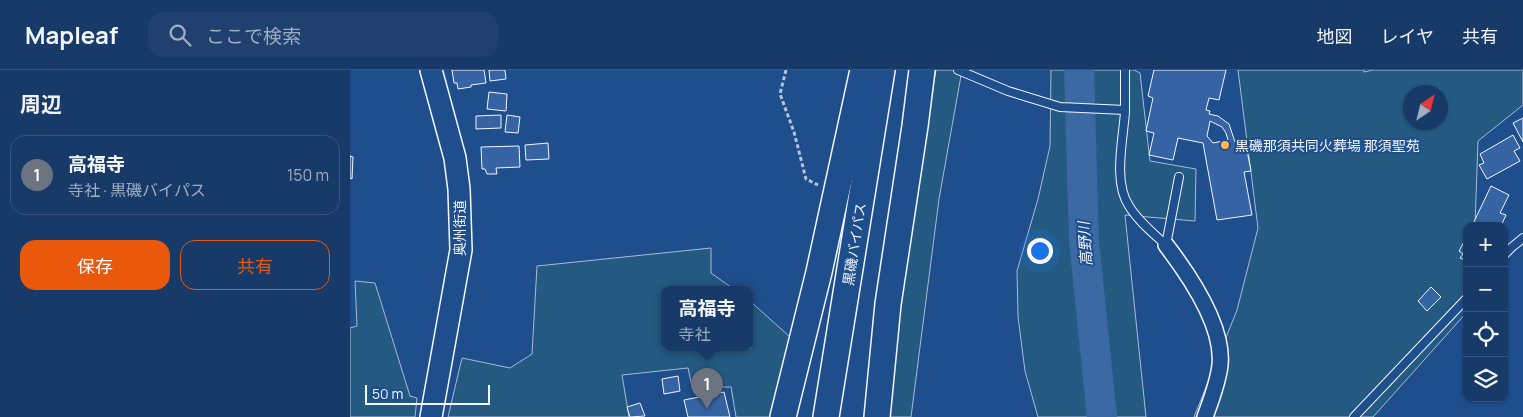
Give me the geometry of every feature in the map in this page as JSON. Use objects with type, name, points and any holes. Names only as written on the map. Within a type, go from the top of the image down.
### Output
[{"type":"highway","points":[[783,417],[819,272],[863,70]]},
{"type":"highway","name":"黒磯バイパス","points":[[826,417],[882,70]]},
{"type":"highway","points":[[877,417],[888,304],[922,70]]},
{"type":"main road","name":"奥州街道","points":[[431,70],[455,158],[459,189],[461,250],[431,417]]},
{"type":"street","points":[[1166,245],[1198,292],[1209,314],[1216,336],[1220,363],[1218,381],[1205,417]]},
{"type":"lane","points":[[958,70],[1008,91],[1060,107],[1125,110]]},
{"type":"lane","points":[[1125,70],[1125,110],[1120,170],[1121,190],[1129,206],[1166,245]]},
{"type":"lane","points":[[1166,245],[1179,176]]},
{"type":"lane","points":[[1508,251],[1523,238]]},
{"type":"lane","points":[[1354,417],[1463,302]]},
{"type":"path","points":[[786,70],[780,94],[794,132],[806,179],[836,194]]},
{"type":"shaded area","points":[[936,70],[962,70],[939,199],[911,417],[884,417],[925,134]]},
{"type":"shaded area","points":[[1051,70],[1134,70],[1140,73],[1150,161],[1196,169],[1195,221],[1125,215],[1146,417],[1038,417],[1025,371],[1018,317],[1017,271],[1038,199],[1050,146]]},
{"type":"shaded area","points":[[1238,70],[1364,70],[1364,72],[1373,70],[1523,70],[1523,105],[1478,141],[1475,222],[1463,222],[1463,316],[1373,417],[1194,417],[1237,310],[1258,228]]},
{"type":"shaded area","points":[[711,248],[711,273],[729,286],[661,286],[661,351],[753,351],[753,304],[790,337],[773,417],[736,417],[731,387],[692,387],[688,368],[622,375],[629,417],[448,417],[462,358],[510,368],[532,354],[537,266]]},
{"type":"shaded area","points":[[355,281],[375,283],[410,396],[417,398],[415,417],[350,417],[350,328],[357,326]]},
{"type":"building","points":[[452,70],[484,70],[486,83],[458,89],[457,83],[454,83]]},
{"type":"building","points":[[489,70],[505,70],[506,79],[490,81]]},
{"type":"building","name":"黒磯那須共同火葬場 那須聖苑","points":[[1154,70],[1226,70],[1219,100],[1209,98],[1206,110],[1210,111],[1209,114],[1218,116],[1229,124],[1235,142],[1245,140],[1251,171],[1244,172],[1252,215],[1217,220],[1203,143],[1178,138],[1173,160],[1149,155],[1154,133],[1146,131],[1153,98],[1148,96]],"holes":[[[1210,121],[1222,127],[1228,140],[1213,143],[1207,136]]]},
{"type":"building","points":[[489,92],[507,94],[506,111],[487,109]]},
{"type":"building","points":[[501,115],[501,128],[476,129],[476,116]]},
{"type":"building","points":[[507,115],[520,117],[518,133],[505,132]]},
{"type":"building","points":[[1523,118],[1523,142],[1513,123]]},
{"type":"building","points":[[1513,135],[1520,148],[1514,151],[1520,161],[1487,179],[1479,165],[1484,163],[1480,154]]},
{"type":"building","points":[[548,143],[549,159],[526,160],[525,145]]},
{"type":"building","points":[[519,146],[520,167],[496,168],[497,174],[487,174],[485,169],[482,169],[481,147]]},
{"type":"building","points":[[350,156],[353,157],[352,179],[350,178]]},
{"type":"building","points":[[1491,186],[1509,195],[1500,213],[1506,215],[1503,222],[1474,222]]},
{"type":"building","points":[[1463,244],[1463,254],[1459,251]]},
{"type":"building","points":[[1431,287],[1441,297],[1427,311],[1418,301]]},
{"type":"building","points":[[678,376],[680,391],[664,394],[662,379]]},
{"type":"building","points":[[724,392],[730,417],[688,417],[684,400]]},
{"type":"building","points":[[640,403],[645,416],[630,417],[627,407]]},
{"type":"waterway","name":"高野川","points":[[1079,70],[1084,241],[1102,417]]},
{"type":"place","name":"黒磯那須共同火葬場 那須聖苑","points":[[1225,145]]},
{"type":"place","name":"高福寺","points":[[707,409]]}]
